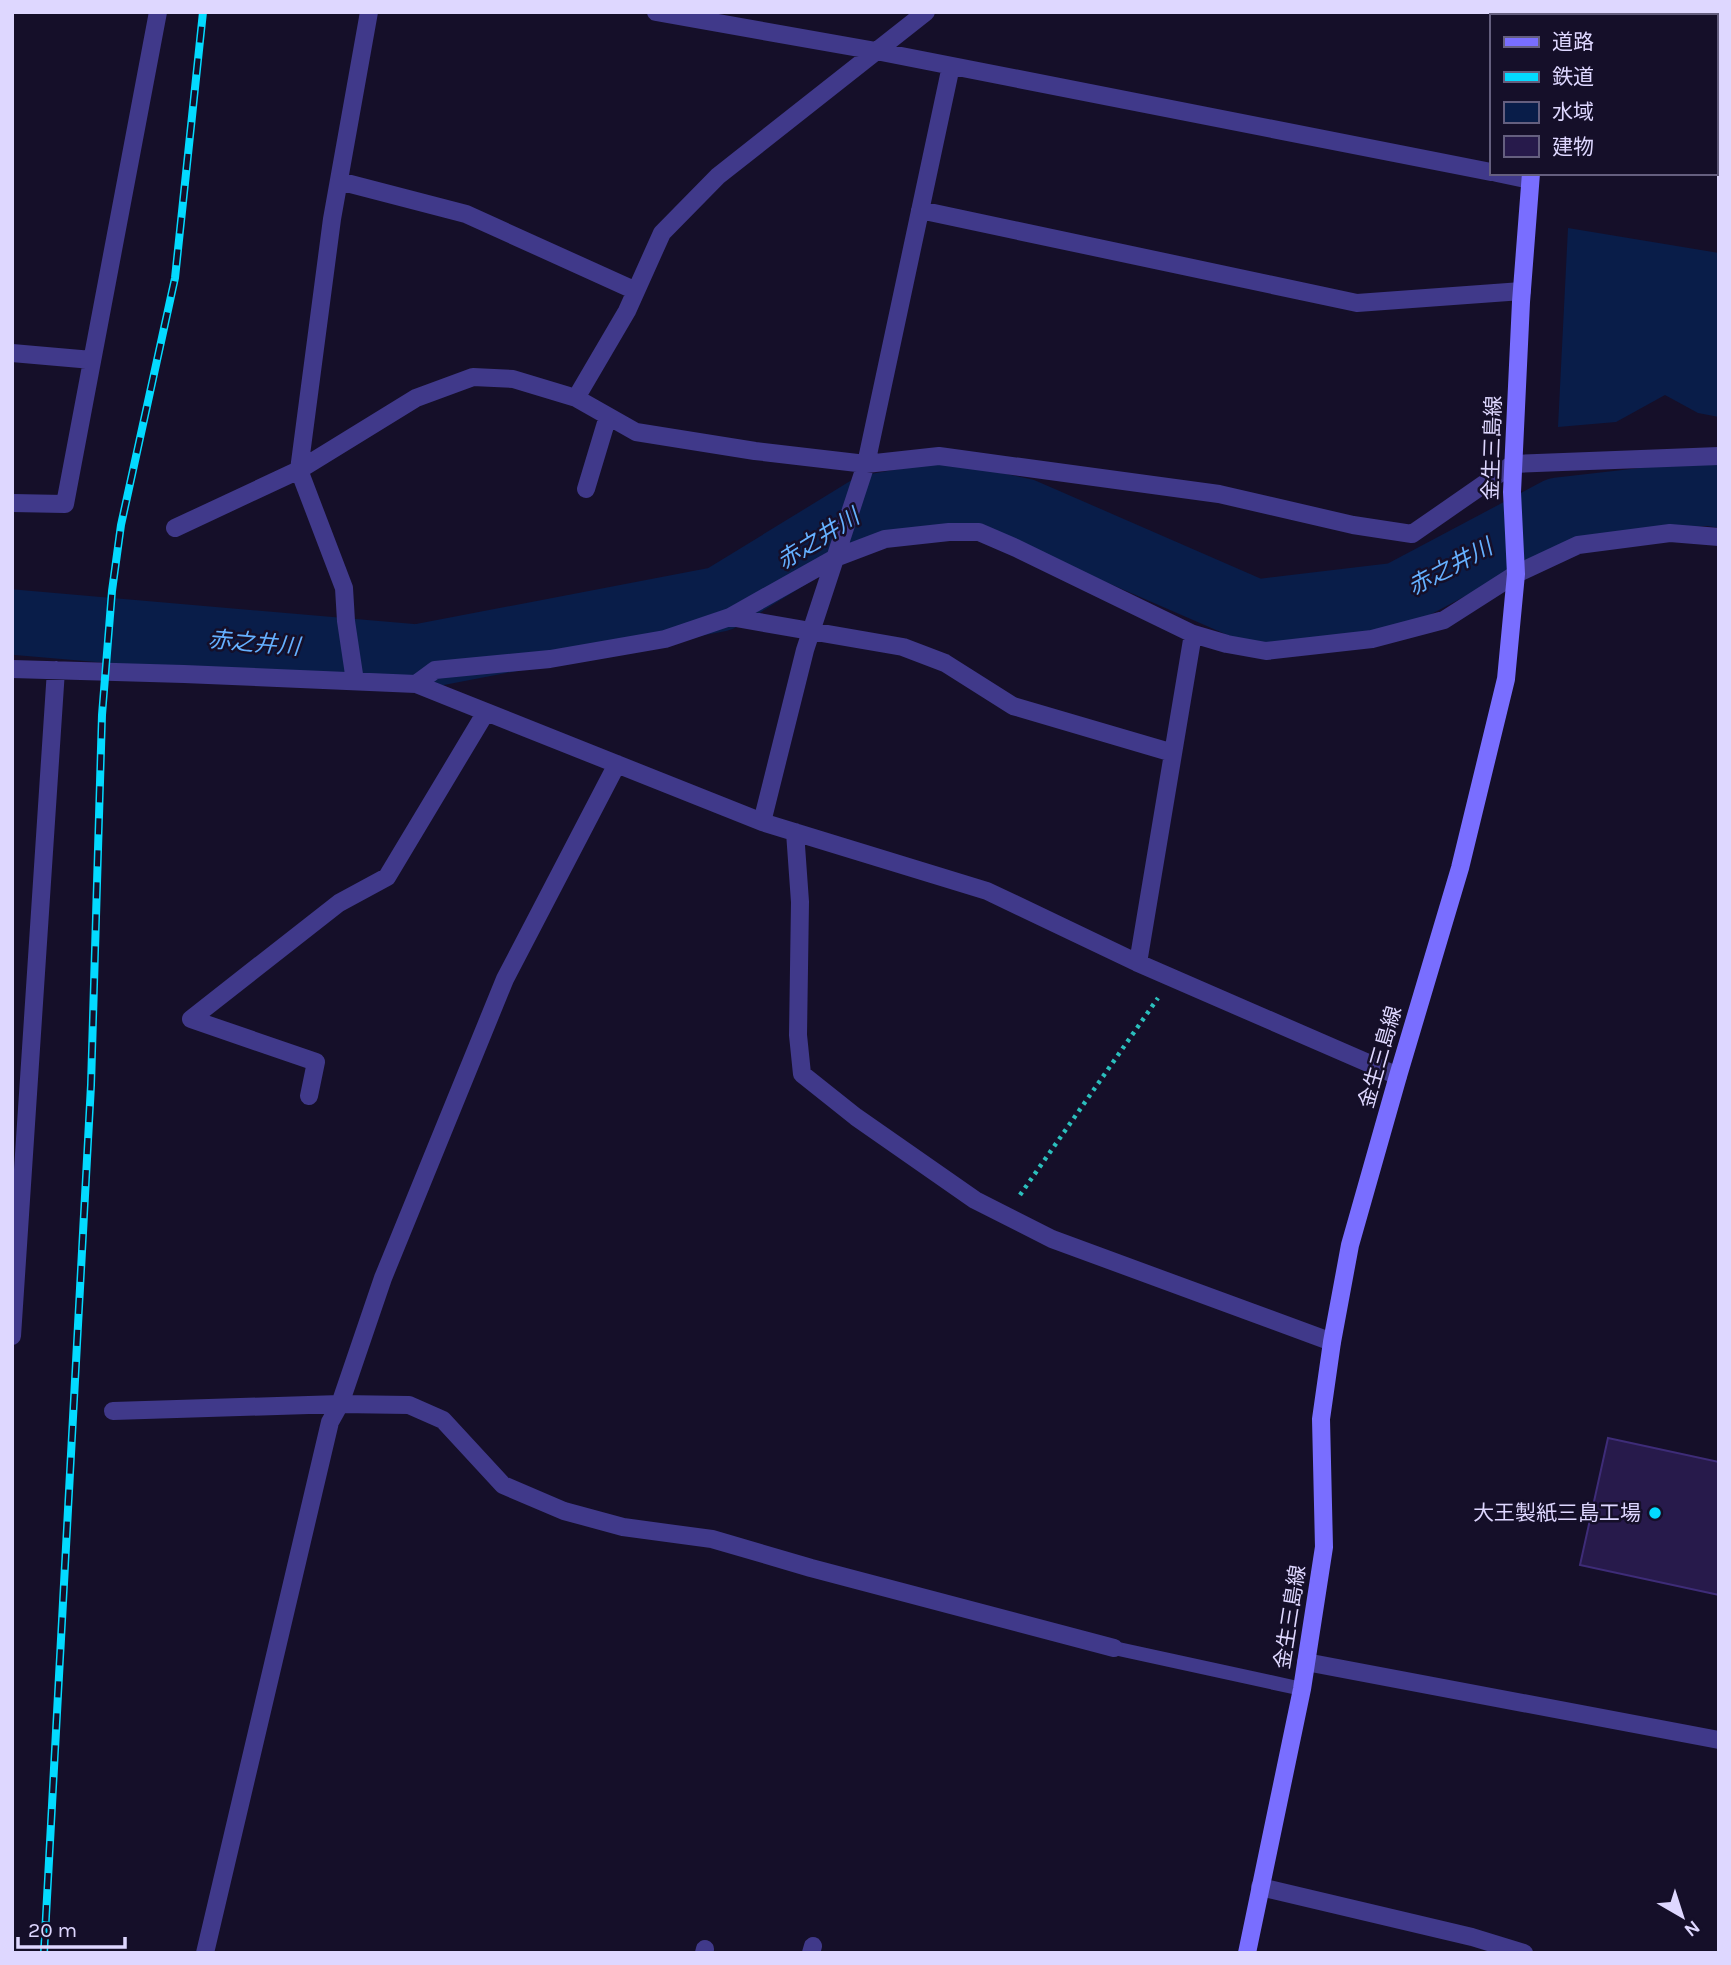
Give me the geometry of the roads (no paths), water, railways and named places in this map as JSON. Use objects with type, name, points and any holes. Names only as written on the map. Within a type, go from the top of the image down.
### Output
[{"type":"main road","name":"金生三島線","points":[[1247,1953],[1302,1689],[1324,1547],[1321,1419],[1350,1245],[1460,868],[1506,679],[1516,574],[1511,492],[1530,176]]},
{"type":"street","points":[[12,503],[65,504],[158,12]]},
{"type":"street","points":[[353,673],[344,588],[299,470],[332,219],[369,12]]},
{"type":"street","points":[[656,12],[876,51],[1490,172]]},
{"type":"street","points":[[576,398],[627,311],[662,233],[718,176],[926,12]]},
{"type":"street","points":[[762,822],[805,650],[866,464],[951,66]]},
{"type":"street","points":[[339,181],[466,214],[636,291]]},
{"type":"street","points":[[920,210],[1357,303],[1522,291]]},
{"type":"street","points":[[12,353],[92,360]]},
{"type":"street","points":[[175,528],[299,470],[416,398],[473,377],[513,379],[576,398],[636,432],[755,451],[866,464],[939,456],[1219,494],[1353,525],[1412,534],[1513,464],[1719,456]]},
{"type":"street","points":[[586,489],[608,415]]},
{"type":"street","points":[[416,684],[435,670],[550,659],[665,639],[730,617],[837,551],[885,539],[949,532],[979,532],[1194,634],[1227,644],[1266,651],[1372,639],[1444,620],[1516,574],[1578,545],[1670,533],[1719,537]]},
{"type":"street","points":[[730,617],[903,647],[945,663],[1013,706],[1173,753]]},
{"type":"street","points":[[1138,963],[1194,634]]},
{"type":"street","points":[[12,669],[353,673],[416,684],[762,822],[986,891],[1138,963],[1398,1076]]},
{"type":"street","points":[[12,1336],[56,670]]},
{"type":"street","points":[[309,1096],[316,1062],[191,1019],[339,903],[387,877],[486,712]]},
{"type":"street","points":[[205,1953],[330,1422],[340,1404],[383,1278],[505,979],[617,764]]},
{"type":"street","points":[[795,832],[800,902],[798,1035],[802,1074],[856,1117],[975,1200],[1052,1239],[1332,1342]]},
{"type":"street","points":[[113,1411],[340,1404],[409,1405],[443,1420],[503,1485],[564,1511],[623,1527],[712,1539],[1114,1648]]},
{"type":"street","points":[[1306,1662],[1719,1740]]},
{"type":"street","points":[[1260,1887],[1472,1937],[1524,1953]]},
{"type":"lane","points":[[1114,1648],[1302,1689]]},
{"type":"water","points":[[1568,228],[1719,253],[1719,417],[1698,413],[1665,395],[1616,422],[1558,427]]},
{"type":"waterway","name":"赤之井川","points":[[12,622],[417,657],[720,599],[870,507],[946,494],[1024,511],[1256,612],[1398,595],[1558,510],[1707,493],[1719,495]]},
{"type":"railway","points":[[44,1953],[91,1085],[102,715],[112,591],[121,525],[175,278],[203,12]]},
{"type":"place","name":"大王製紙三島工場","points":[[1655,1513]]}]
